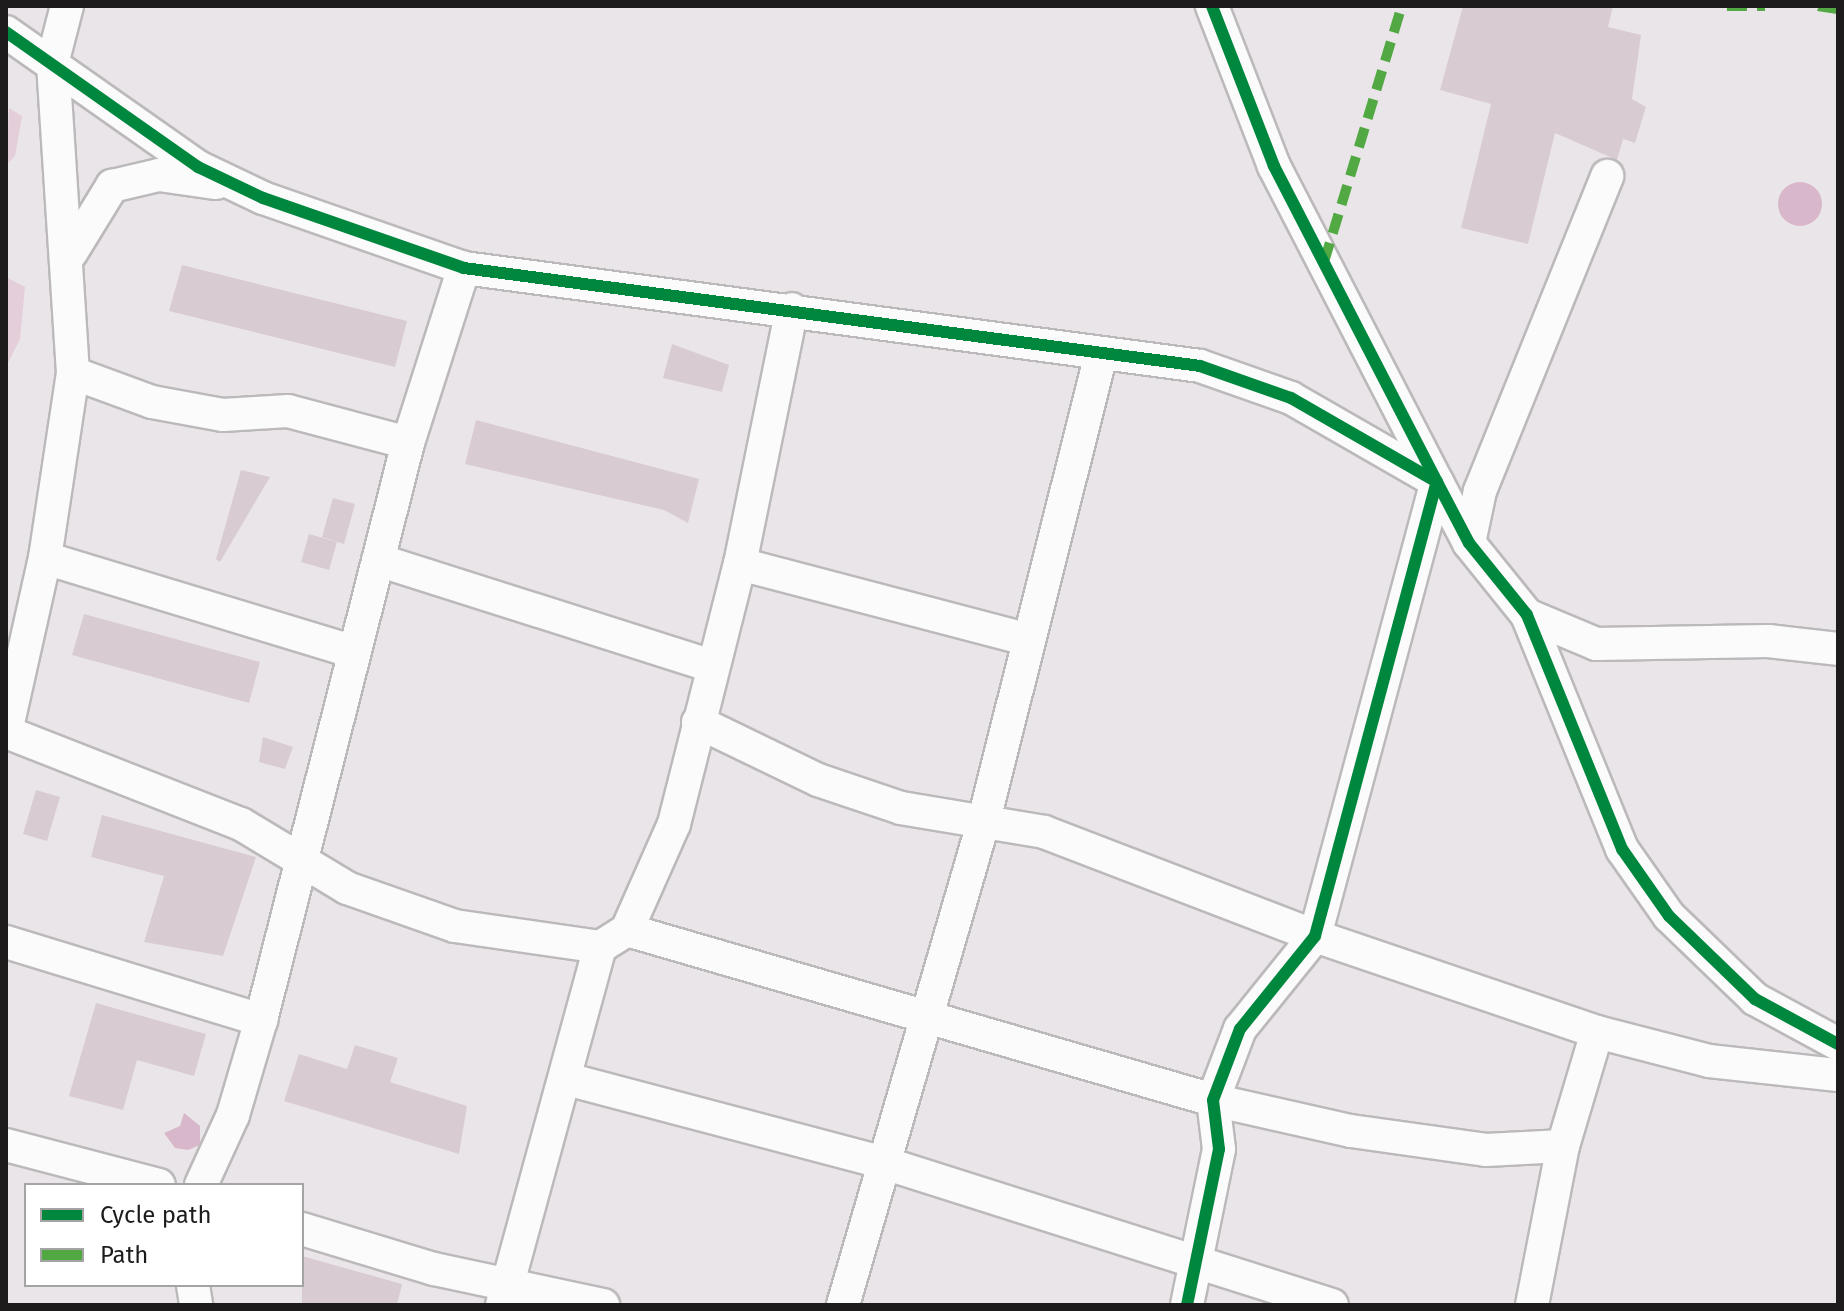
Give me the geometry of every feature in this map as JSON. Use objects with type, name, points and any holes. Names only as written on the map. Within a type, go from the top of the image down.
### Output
[{"type":"street","points":[[67,6],[53,60],[69,257],[73,373],[45,558],[6,732],[169,793],[302,859],[347,888],[455,926],[600,947],[627,930],[657,875],[713,666],[740,564],[792,309]]},
{"type":"street","points":[[1212,6],[1274,166],[1437,482],[1469,543],[1527,615],[1622,849],[1669,916],[1755,999],[1838,1044]]},
{"type":"street","points":[[6,32],[53,60],[198,167],[239,186],[464,268],[792,309],[1200,366],[1291,398],[1437,482]]},
{"type":"street","points":[[69,257],[95,203],[112,186],[159,175],[239,186]]},
{"type":"street","points":[[1469,543],[1480,491],[1607,176]]},
{"type":"street","points":[[202,1183],[233,1115],[261,1020],[408,443],[464,268]]},
{"type":"street","points":[[843,1305],[881,1162],[984,820],[1026,639],[1101,353]]},
{"type":"street","points":[[73,373],[152,402],[223,415],[302,414],[408,443]]},
{"type":"street","points":[[1187,1305],[1191,1257],[1219,1149],[1213,1100],[1240,1029],[1315,936],[1437,482]]},
{"type":"street","points":[[45,558],[354,652]]},
{"type":"street","points":[[378,560],[713,666]]},
{"type":"street","points":[[740,564],[1026,639]]},
{"type":"street","points":[[1527,615],[1596,644],[1768,641],[1838,649]]},
{"type":"street","points":[[698,722],[832,784],[901,808],[1044,832],[1315,936],[1597,1032],[1709,1061],[1838,1075]]},
{"type":"street","points":[[627,930],[1213,1100],[1351,1131],[1486,1150],[1563,1146]]},
{"type":"street","points":[[6,942],[261,1020]]},
{"type":"street","points":[[505,1296],[567,1079],[600,947]]},
{"type":"street","points":[[1532,1305],[1563,1146],[1597,1032]]},
{"type":"street","points":[[567,1079],[881,1162],[1191,1257],[1332,1305]]},
{"type":"street","points":[[6,1145],[151,1183]]},
{"type":"street","points":[[304,1230],[505,1296],[603,1305]]},
{"type":"shaded area","points":[[9,108],[22,116],[15,156],[6,165]]},
{"type":"shaded area","points":[[1800,182],[1815,189],[1822,204],[1815,219],[1800,226],[1785,219],[1778,204],[1785,189]]},
{"type":"shaded area","points":[[6,277],[25,287],[20,339],[6,367]]},
{"type":"shaded area","points":[[184,1113],[200,1126],[200,1145],[188,1150],[175,1148],[164,1133],[180,1126]]},
{"type":"building","points":[[1463,6],[1613,6],[1608,27],[1641,35],[1632,99],[1646,107],[1635,143],[1623,139],[1617,160],[1555,133],[1528,244],[1461,228],[1491,104],[1440,90]]},
{"type":"building","points":[[182,265],[407,321],[395,367],[169,311]]},
{"type":"building","points":[[672,344],[729,365],[722,392],[663,378]]},
{"type":"building","points":[[476,420],[699,479],[688,523],[664,510],[465,464]]},
{"type":"building","points":[[241,470],[270,477],[220,562],[216,559]]},
{"type":"building","points":[[333,498],[355,504],[344,544],[322,537]]},
{"type":"building","points":[[309,534],[337,542],[329,570],[301,562]]},
{"type":"building","points":[[84,614],[260,662],[249,703],[72,655]]},
{"type":"building","points":[[263,737],[293,747],[285,769],[259,762]]},
{"type":"building","points":[[36,790],[60,797],[47,841],[23,834]]},
{"type":"building","points":[[102,815],[256,857],[223,956],[144,942],[164,876],[91,857]]},
{"type":"building","points":[[96,1003],[206,1034],[194,1076],[137,1060],[123,1110],[69,1096]]},
{"type":"building","points":[[355,1045],[398,1058],[390,1082],[467,1106],[459,1154],[284,1101],[299,1054],[347,1069]]},
{"type":"building","points":[[304,1257],[402,1284],[397,1305],[302,1305]]},
{"type":"marked path","points":[[1324,262],[1402,6]]},
{"type":"marked path","points":[[1727,6],[1765,6]]},
{"type":"marked path","points":[[1818,6],[1838,9]]},
{"type":"cycle path","points":[[1187,1305],[1219,1149],[1213,1100],[1240,1029],[1315,936],[1437,482],[1274,166],[1212,6]]},
{"type":"cycle path","points":[[6,32],[198,167],[263,198],[464,268],[1200,366],[1291,398],[1437,482],[1469,543],[1527,615],[1622,849],[1669,916],[1755,999],[1838,1044]]}]
